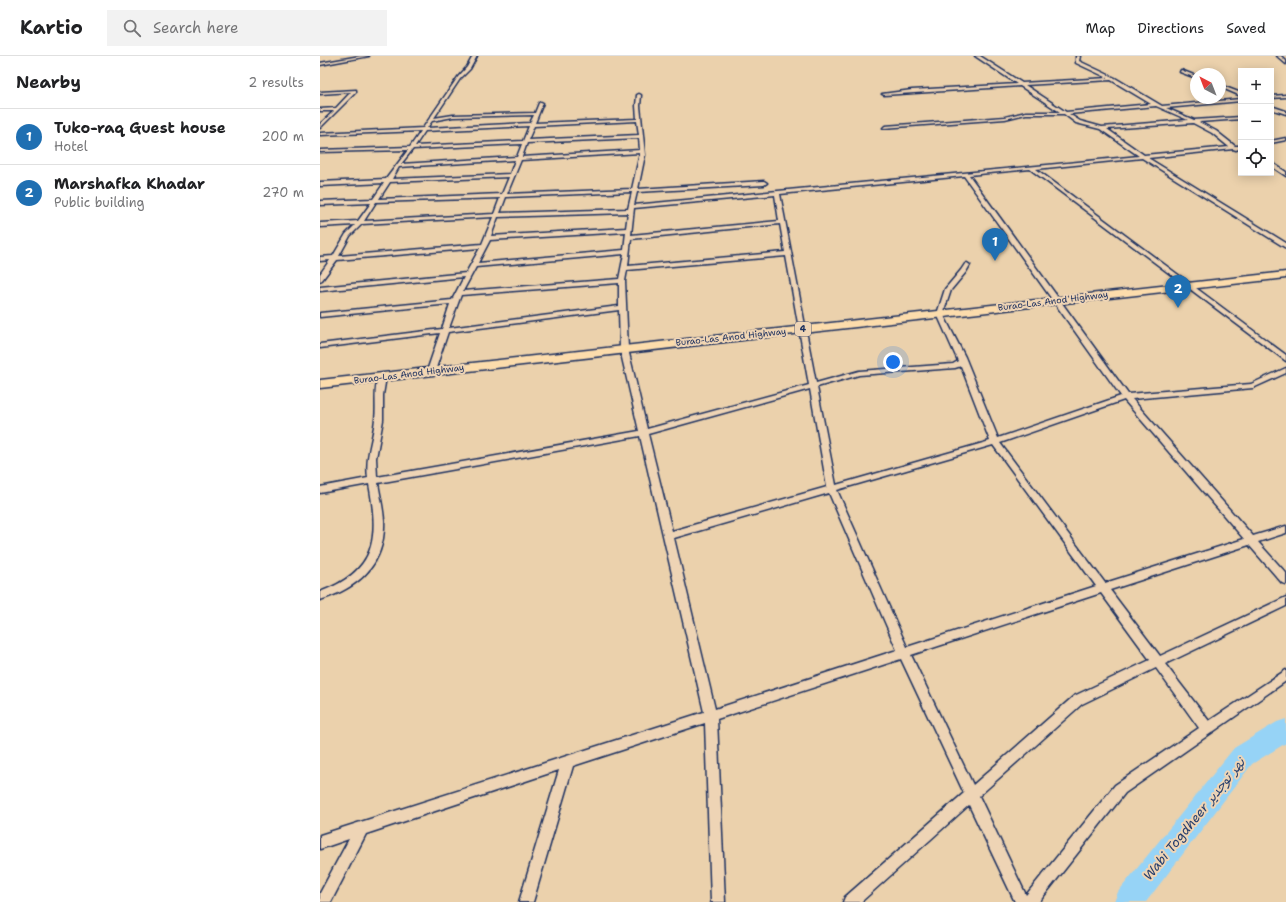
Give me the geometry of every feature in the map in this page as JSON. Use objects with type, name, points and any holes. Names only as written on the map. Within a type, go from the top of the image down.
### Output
[{"type":"highway","name":"Burao-Las Anod Highway","points":[[320,384],[1286,274]]},
{"type":"street","points":[[320,64],[367,56]]},
{"type":"street","points":[[320,279],[335,258],[348,235],[360,223],[459,78],[469,68],[475,56]]},
{"type":"street","points":[[977,56],[1065,112],[1078,122],[1102,128],[1238,118]]},
{"type":"street","points":[[1078,56],[1077,62],[1114,79],[1160,106],[1216,134],[1224,142],[1238,150]]},
{"type":"street","points":[[1279,56],[1286,63]]},
{"type":"street","points":[[1181,71],[1190,74]]},
{"type":"street","points":[[884,94],[1114,79]]},
{"type":"street","points":[[1226,89],[1238,94]]},
{"type":"street","points":[[320,93],[355,91],[320,127]]},
{"type":"street","points":[[639,95],[638,106],[643,155],[631,209],[627,252],[622,281],[624,349],[711,716],[718,902]]},
{"type":"street","points":[[1274,97],[1286,96]]},
{"type":"street","points":[[885,127],[1004,118],[1026,113],[1065,112],[1238,100]]},
{"type":"street","points":[[431,371],[454,302],[484,246],[498,215],[512,175],[541,103]]},
{"type":"street","points":[[1274,108],[1286,113],[1274,114]]},
{"type":"street","points":[[320,110],[338,109]]},
{"type":"street","points":[[430,120],[453,116],[536,114]]},
{"type":"street","points":[[320,134],[640,120]]},
{"type":"street","points":[[1102,128],[1144,157],[1286,246]]},
{"type":"street","points":[[320,151],[412,148],[641,136]]},
{"type":"street","points":[[1274,141],[1286,139]]},
{"type":"street","points":[[320,225],[631,209],[777,192],[1238,147]]},
{"type":"street","points":[[398,166],[643,151]]},
{"type":"street","points":[[1274,166],[1286,174]]},
{"type":"street","points":[[1032,168],[1286,359]]},
{"type":"street","points":[[965,174],[1126,397],[1286,580]]},
{"type":"street","points":[[320,184],[512,175]]},
{"type":"street","points":[[320,203],[675,189],[764,183]]},
{"type":"street","points":[[777,192],[832,489],[904,653],[1022,902]]},
{"type":"street","points":[[487,238],[629,234],[782,222]]},
{"type":"street","points":[[320,259],[484,246]]},
{"type":"street","points":[[473,265],[627,252]]},
{"type":"street","points":[[625,268],[788,254]]},
{"type":"street","points":[[967,265],[964,271],[948,289],[940,314],[961,357],[995,442],[1207,729]]},
{"type":"street","points":[[320,289],[468,275]]},
{"type":"street","points":[[458,294],[622,281]]},
{"type":"street","points":[[320,316],[454,302]]},
{"type":"street","points":[[320,346],[622,308]]},
{"type":"street","points":[[320,490],[644,433],[859,374],[950,368],[962,362],[961,357]]},
{"type":"street","points":[[668,536],[995,442],[1126,397],[1253,386],[1286,370]]},
{"type":"street","points":[[320,596],[352,581],[370,563],[378,545],[379,528],[377,504],[372,481],[371,456],[379,420],[379,398],[382,377]]},
{"type":"street","points":[[320,842],[1286,529]]},
{"type":"street","points":[[850,902],[1078,700],[1286,601]]},
{"type":"street","points":[[1030,902],[1120,789],[1286,675]]},
{"type":"street","points":[[526,902],[568,762]]},
{"type":"street","points":[[323,902],[362,828]]},
{"type":"waterway","name":"Wabi Togdheer نهر توجدير","points":[[1128,902],[1243,756],[1286,730]]},
{"type":"place","name":"Tuko-raq Guest house","points":[[995,261]]},
{"type":"place","name":"Marshafka Khadar","points":[[1178,308]]}]
